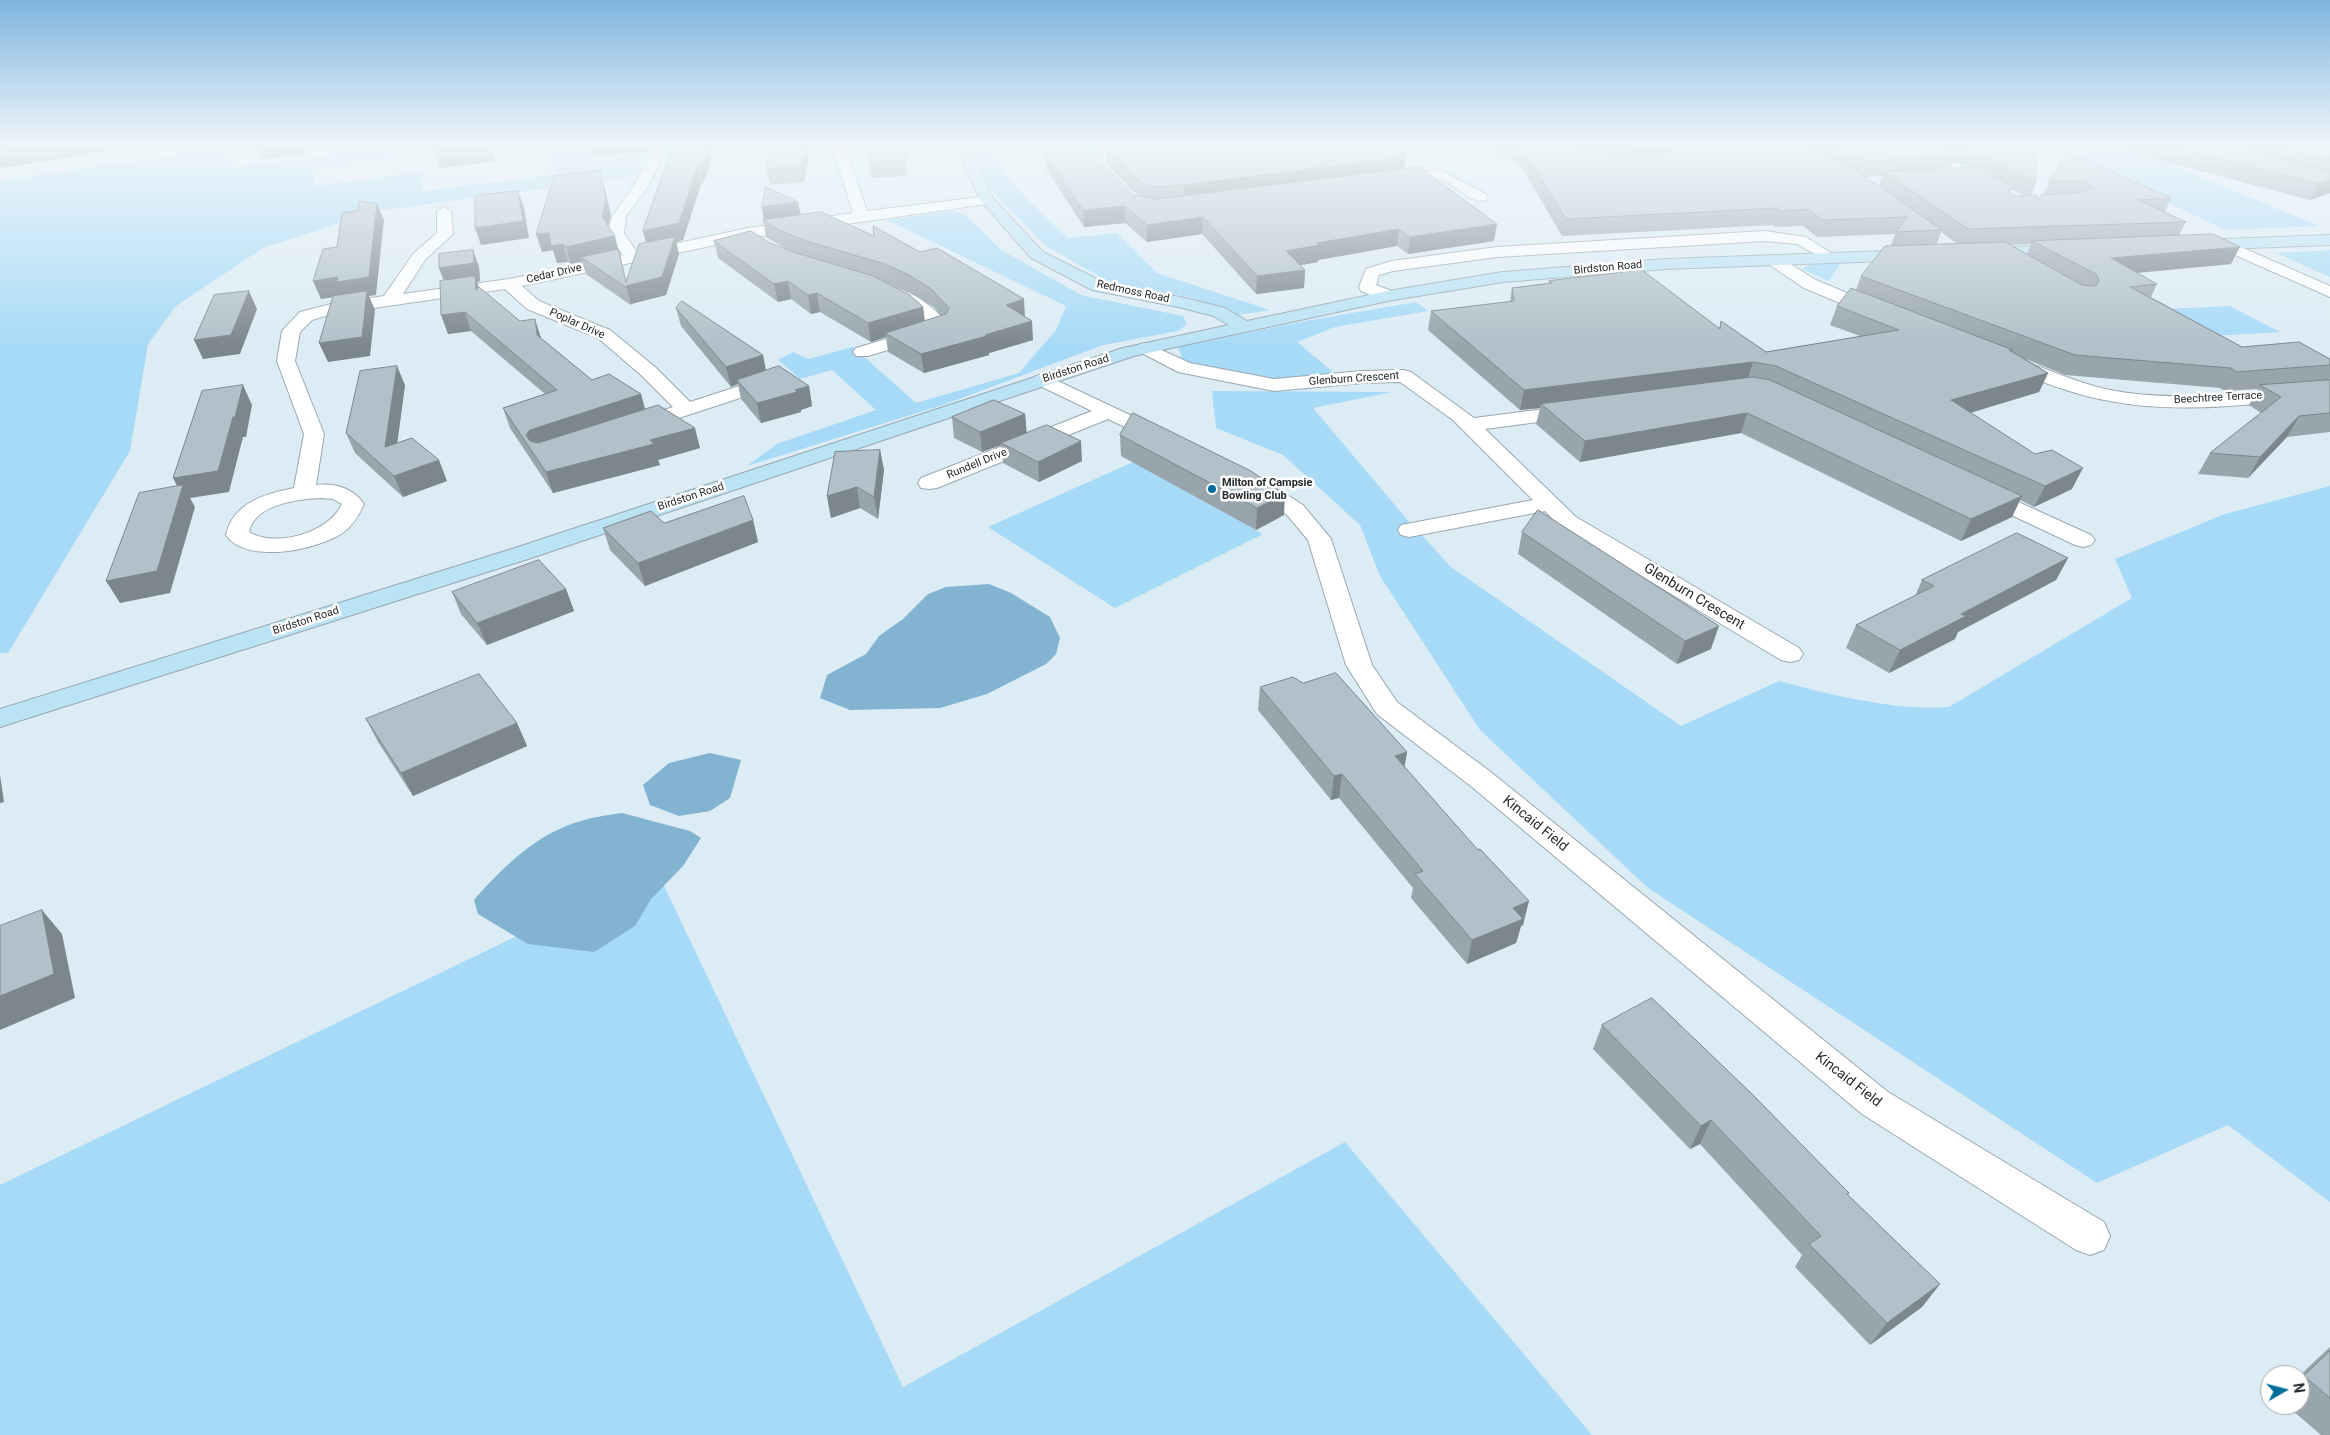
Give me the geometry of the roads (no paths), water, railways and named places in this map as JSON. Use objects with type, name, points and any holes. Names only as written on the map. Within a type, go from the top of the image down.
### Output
[{"type":"main road","name":"Redmoss Road","points":[[999,213],[1037,255],[1098,286],[1185,303],[1219,312],[1244,327]]},
{"type":"main road","points":[[2175,246],[2330,240]]},
{"type":"main road","points":[[1965,253],[2088,249]]},
{"type":"main road","name":"Birdston Road","points":[[0,718],[523,552],[1043,380],[1146,348],[1388,296],[1503,277],[1666,264],[1930,255]]},
{"type":"street","points":[[390,300],[419,257],[445,234],[444,213]]},
{"type":"street","points":[[622,213],[616,233],[632,256]]},
{"type":"street","name":"Cedar Drive","points":[[304,492],[314,434],[286,361],[291,331],[306,316],[330,309],[509,284],[632,256],[748,233],[885,213]]},
{"type":"street","points":[[748,233],[768,247]]},
{"type":"street","name":"Birdston Road","points":[[1388,296],[1367,287],[1372,272],[1391,266],[1497,252],[1765,236],[1801,240],[1831,258]]},
{"type":"street","points":[[2223,244],[2330,292]]},
{"type":"street","points":[[2001,252],[2025,266]]},
{"type":"street","points":[[1773,260],[1810,284],[1894,319]]},
{"type":"street","name":"Poplar Drive","points":[[509,284],[533,305],[604,334],[648,371],[686,409]]},
{"type":"street","points":[[862,352],[941,328],[930,313],[906,297],[873,285]]},
{"type":"street","name":"Glenburn Crescent","points":[[1146,348],[1186,368],[1274,385],[1362,377],[1404,376],[1460,416],[1568,522],[1790,654]]},
{"type":"street","name":"Beechtree Terrace","points":[[1996,357],[2101,394],[2126,398],[2187,402],[2330,391]]},
{"type":"street","points":[[620,431],[787,376]]},
{"type":"street","points":[[1043,380],[1186,449]]},
{"type":"street","points":[[1468,425],[1592,409]]},
{"type":"street","name":"Rundell Drive","points":[[930,483],[1108,412]]},
{"type":"street","name":"Kincaid Field","points":[[1230,470],[1247,478],[1295,510],[1319,539],[1359,665],[1387,708],[1482,780],[1874,1103],[2090,1236]]},
{"type":"street","points":[[1966,485],[2083,540],[2060,550]]},
{"type":"street","points":[[1408,530],[1549,504]]},
{"type":"place","name":"Milton of Campsie Bowling Club","points":[[1212,489]]}]
